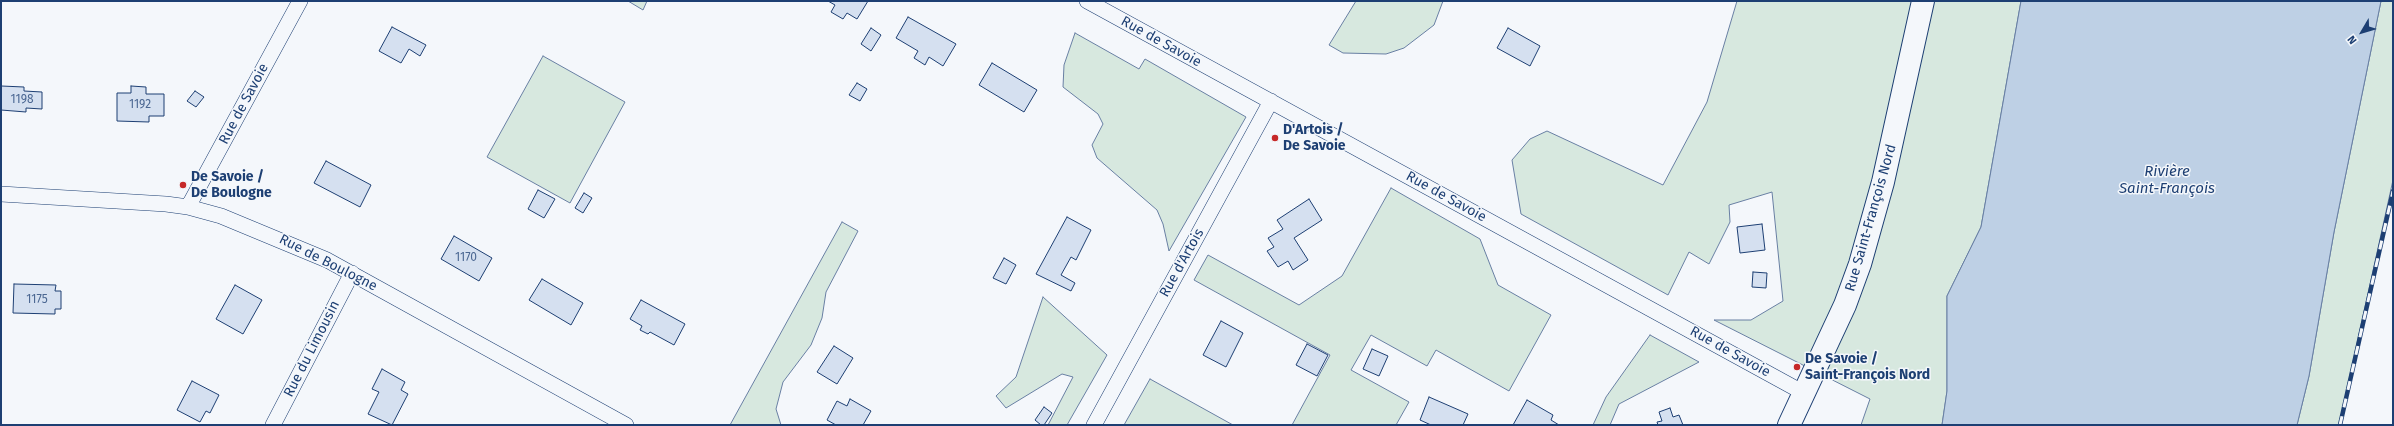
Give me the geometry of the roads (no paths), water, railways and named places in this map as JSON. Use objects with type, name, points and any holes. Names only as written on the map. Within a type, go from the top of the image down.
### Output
[{"type":"street","name":"Rue de Savoie","points":[[188,207],[300,1]]},
{"type":"street","name":"Rue de Savoie","points":[[1087,1],[1804,393]]},
{"type":"street","name":"Rue Saint-François Nord","points":[[1789,425],[1845,305],[1860,264],[1883,182],[1922,1]]},
{"type":"street","name":"Rue d'Artois","points":[[1094,425],[1271,101]]},
{"type":"street","name":"Rue de Boulogne","points":[[1,194],[188,207],[221,216],[272,235],[327,260],[626,425]]},
{"type":"street","name":"Rue du Limousin","points":[[273,425],[352,273]]},
{"type":"water","name":"Rivière Saint-François","points":[[2021,1],[2381,1],[2334,232],[2309,376],[2297,425],[1942,425],[1947,391],[1947,296],[1981,227]]},
{"type":"railway","points":[[2340,425],[2393,191]]},
{"type":"place","name":"D'Artois / De Savoie","points":[[1275,138]]},
{"type":"place","name":"De Savoie / De Boulogne","points":[[183,185]]},
{"type":"place","name":"De Savoie / Saint-François Nord","points":[[1797,367]]}]
